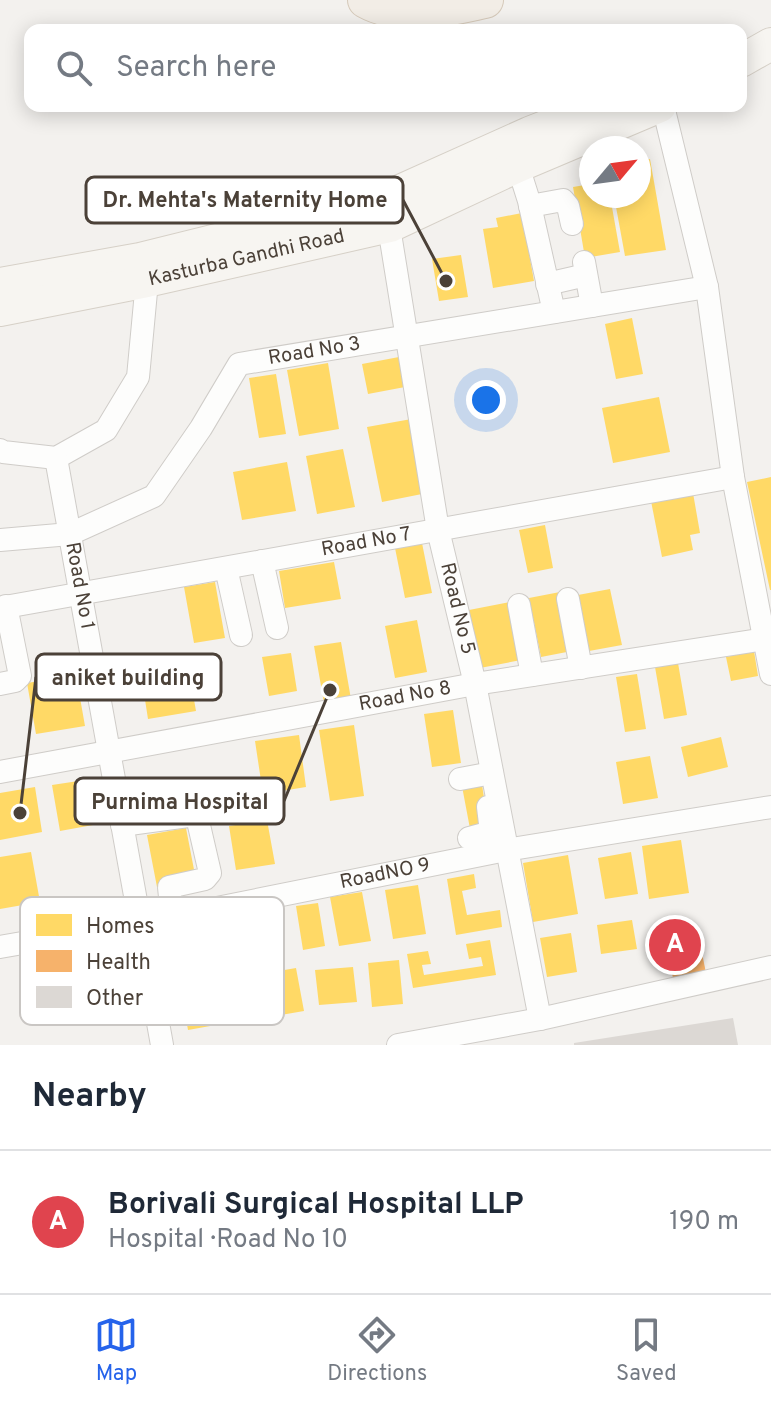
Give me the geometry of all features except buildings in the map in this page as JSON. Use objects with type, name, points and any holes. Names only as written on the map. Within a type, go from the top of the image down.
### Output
[{"type":"main road","points":[[366,0],[393,10],[415,11],[485,0]]},
{"type":"main road","points":[[747,34],[771,21]]},
{"type":"main road","points":[[747,58],[771,44]]},
{"type":"main road","name":"Kasturba Gandhi Road","points":[[528,152],[589,112]]},
{"type":"main road","name":"Kasturba Gandhi Road","points":[[0,310],[144,270],[386,212],[528,152],[645,112]]},
{"type":"main road","name":"Kasturba Gandhi Road","points":[[0,284],[144,270]]},
{"type":"street","points":[[663,112],[707,287],[733,477],[771,674]]},
{"type":"street","points":[[528,152],[530,206],[554,312]]},
{"type":"street","points":[[530,206],[563,200],[568,206],[572,224]]},
{"type":"street","name":"Road No 5","points":[[386,212],[438,530],[475,684],[486,790],[481,844],[540,1019]]},
{"type":"street","points":[[547,284],[585,268],[592,306]]},
{"type":"street","points":[[0,450],[56,458],[106,430],[138,377],[144,270]]},
{"type":"street","name":"Road No 3","points":[[0,540],[70,534],[154,496],[201,428],[239,364],[707,287]]},
{"type":"street","name":"Road No 1","points":[[56,458],[135,897]]},
{"type":"street","name":"Road No 7","points":[[4,612],[81,593],[227,572],[733,477]]},
{"type":"street","points":[[263,565],[277,628]]},
{"type":"street","points":[[227,572],[241,635]]},
{"type":"street","points":[[568,599],[580,660]]},
{"type":"street","points":[[519,605],[531,668]]},
{"type":"street","points":[[0,684],[15,681],[20,676],[4,612]]},
{"type":"street","name":"Road No 8","points":[[0,772],[475,684],[531,668],[765,639]]},
{"type":"street","name":"RoadNO 9","points":[[257,897],[481,844],[771,807]]},
{"type":"street","points":[[122,825],[188,816],[198,821],[210,873],[205,879],[169,887],[170,897]]},
{"type":"street","name":"RoadNO 9","points":[[0,947],[20,944]]},
{"type":"street","points":[[398,1045],[540,1019],[771,967]]},
{"type":"street","name":"Road No 1","points":[[158,1025],[162,1045]]},
{"type":"pier","points":[[298,0],[434,0],[436,21],[350,21],[310,11]]},
{"type":"place","name":"Dr. Mehta's Maternity Home","points":[[446,281]]},
{"type":"place","name":"Purnima Hospital","points":[[330,690]]},
{"type":"place","name":"aniket building","points":[[20,813]]},
{"type":"place","name":"Borivali Surgical Hospital LLP","points":[[675,945]]}]
